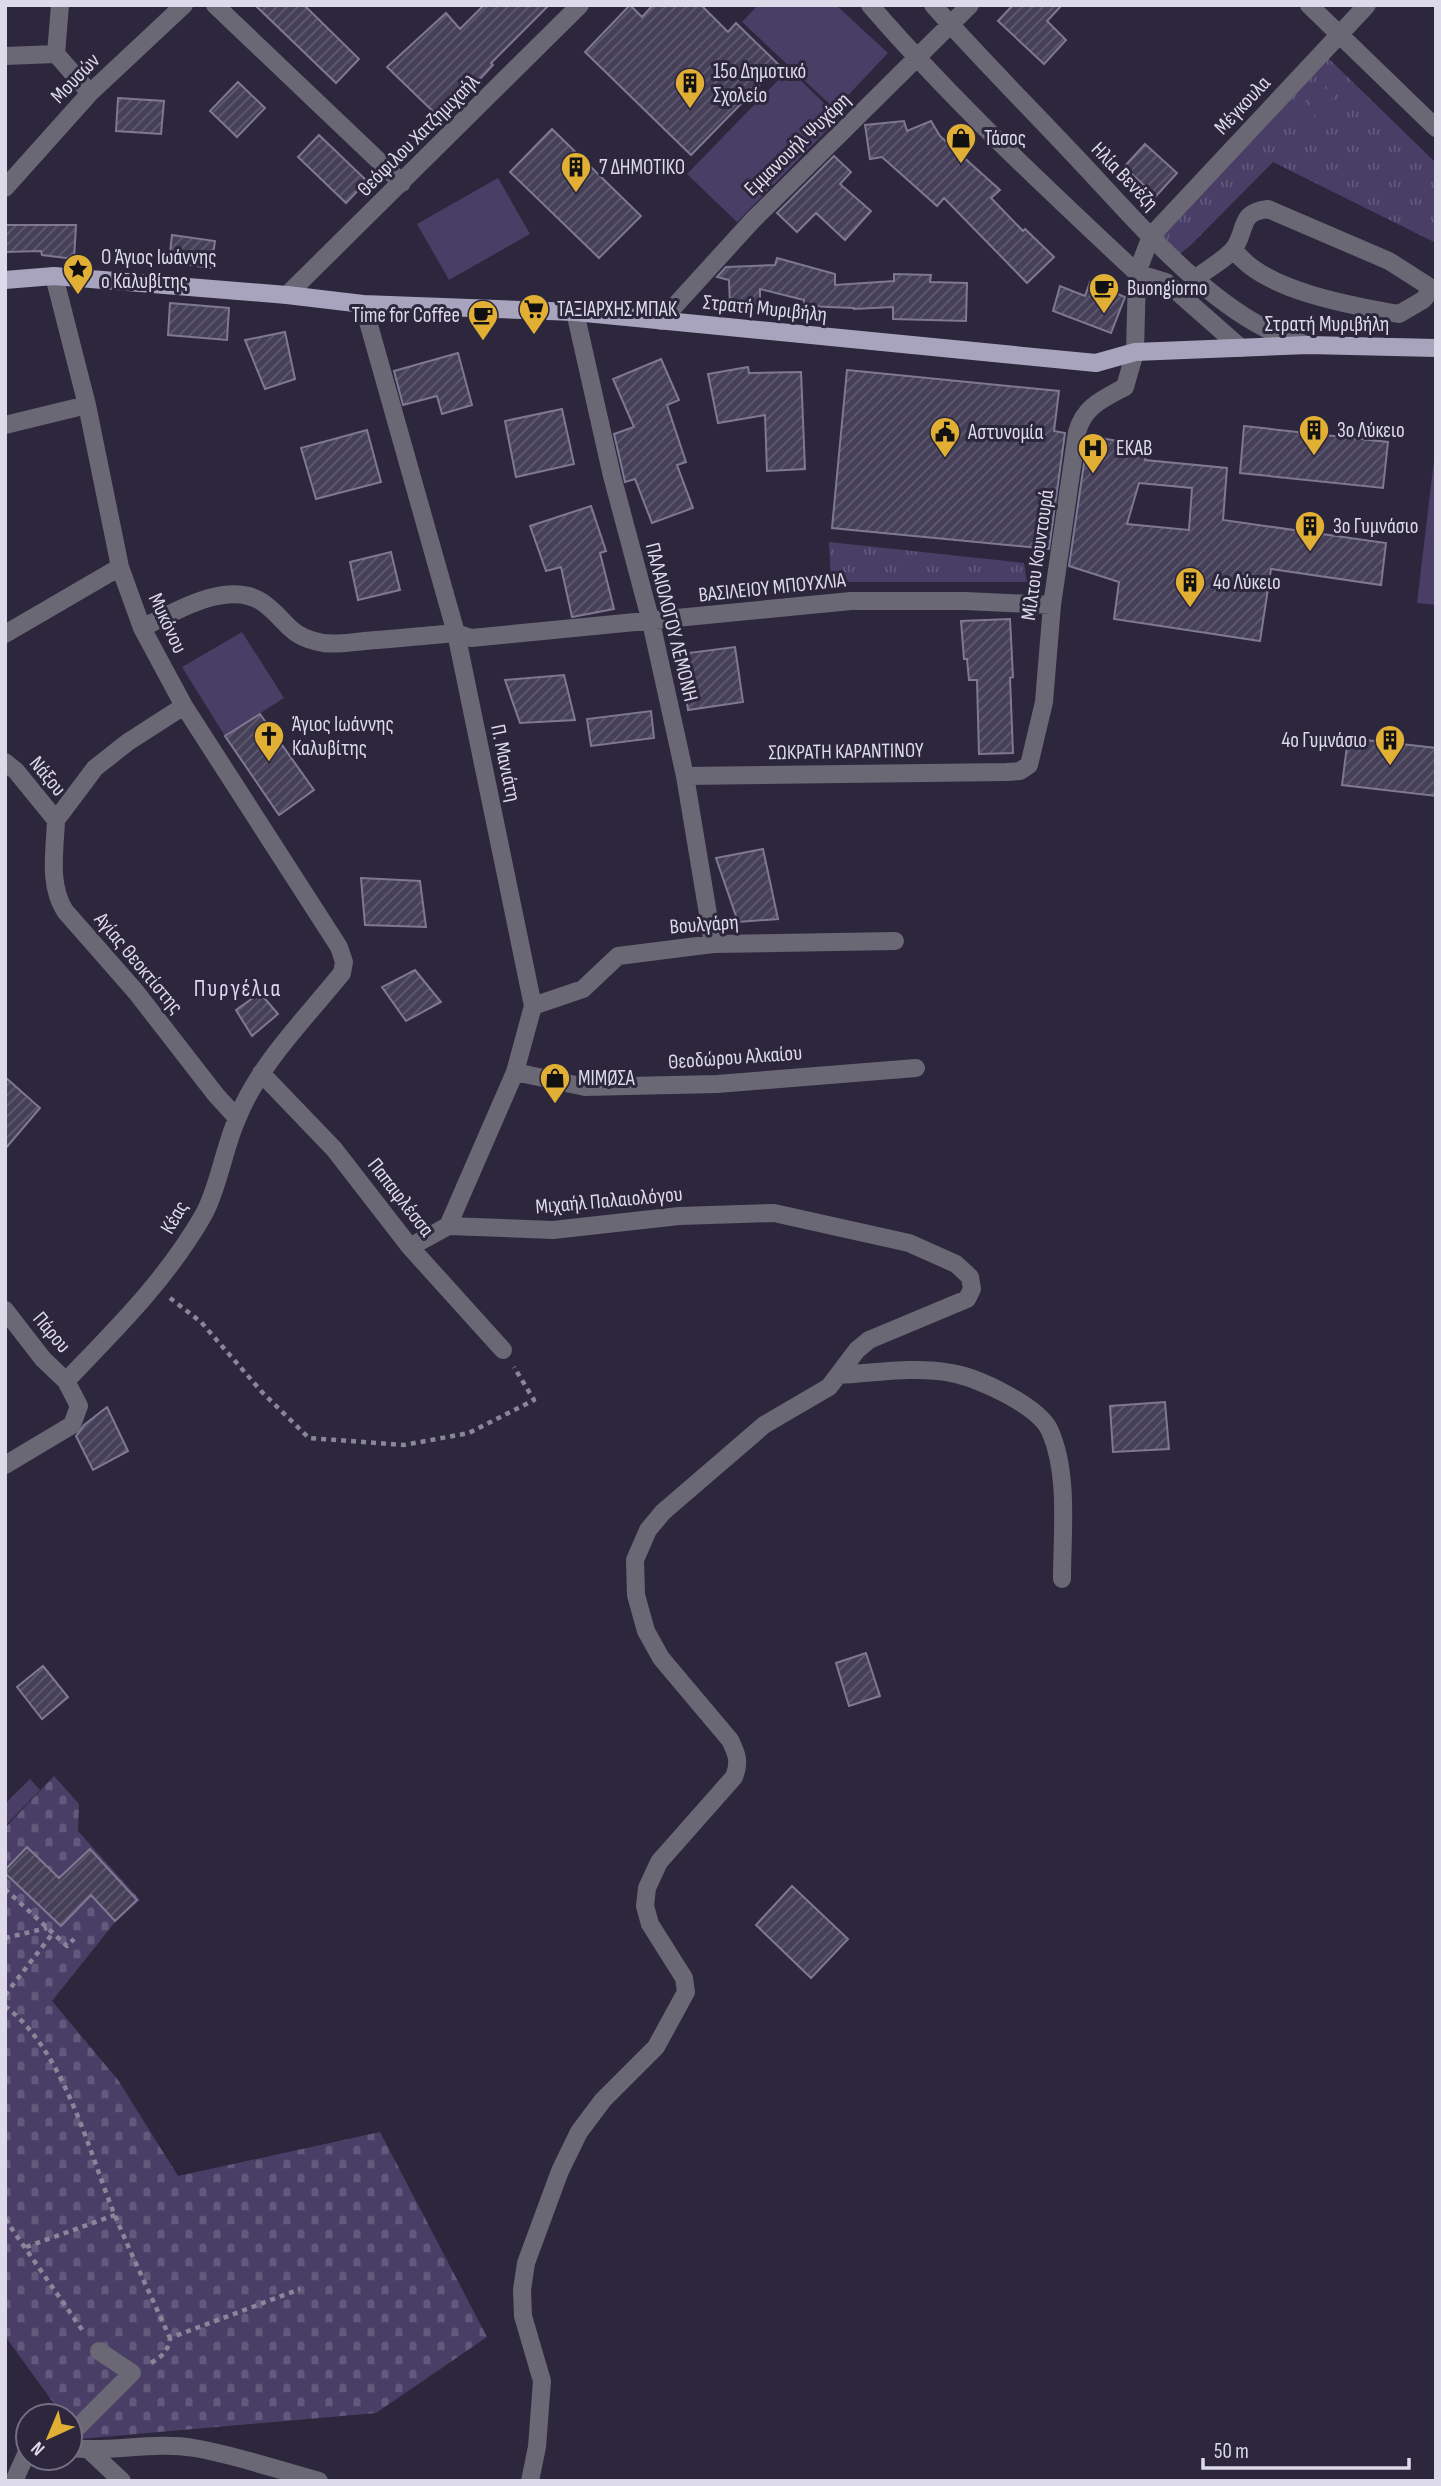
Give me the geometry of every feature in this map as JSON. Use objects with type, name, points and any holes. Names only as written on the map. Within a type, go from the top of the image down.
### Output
[{"type":"main road","name":"Στρατή Μυριβήλη","points":[[5,280],[54,276],[287,295],[363,304],[575,312],[1096,363],[1135,352],[1308,345],[1436,348]]},
{"type":"street","points":[[60,5],[56,54],[90,93]]},
{"type":"street","name":"Μουσών","points":[[5,188],[90,93],[184,5]]},
{"type":"street","points":[[215,5],[402,183]]},
{"type":"street","name":"Θεόφιλου Χατζημιχαήλ","points":[[287,295],[580,5]]},
{"type":"street","points":[[870,5],[916,59],[1016,159],[1138,273],[1166,282],[1241,348]]},
{"type":"street","name":"Ηλία Βενέζη","points":[[933,5],[1151,236],[1196,278],[1223,302],[1257,325],[1279,337],[1308,345]]},
{"type":"street","name":"Εμμανουήλ Ψυχάρη","points":[[661,321],[751,221],[970,5]]},
{"type":"street","points":[[1309,5],[1436,128]]},
{"type":"street","name":"Μέγκουλα","points":[[1151,236],[1367,5]]},
{"type":"street","points":[[5,56],[56,54]]},
{"type":"street","points":[[1196,278],[1234,248],[1246,218],[1257,210],[1268,209],[1389,261],[1434,289],[1423,300],[1399,314],[1348,305],[1286,286],[1248,265],[1234,248]]},
{"type":"street","points":[[1135,352],[1138,273],[1151,236]]},
{"type":"street","name":"Μυκόνου","points":[[54,276],[86,405],[120,567],[142,628],[184,706],[340,947]]},
{"type":"street","name":"Π. Μανιάτη","points":[[363,304],[456,633],[533,1006],[515,1072],[448,1226]]},
{"type":"street","name":"ΠΑΛΑΙΟΛΟΓΟΥ ΛΕΜΟΝΗ","points":[[575,312],[612,476],[651,622],[685,776],[713,944]]},
{"type":"street","name":"Μίλτου Κουντουρά","points":[[1007,772],[1020,771],[1029,765],[1044,702],[1052,605],[1081,419],[1089,408],[1125,387],[1135,352]]},
{"type":"street","points":[[5,425],[86,405]]},
{"type":"street","points":[[5,634],[120,567]]},
{"type":"street","name":"ΒΑΣΙΛΕΙΟΥ ΜΠΟΥΧΛΙΑ","points":[[142,628],[205,599],[236,593],[261,602],[303,638],[327,644],[456,633],[471,638],[851,601],[965,601],[1052,605]]},
{"type":"street","points":[[55,820],[95,768],[128,742],[184,706]]},
{"type":"street","name":"Νάξου","points":[[5,762],[16,771],[55,820]]},
{"type":"street","name":"ΣΩΚΡΑΤΗ ΚΑΡΑΝΤΙΝΟΥ","points":[[685,776],[1007,772]]},
{"type":"street","name":"Αγίας Θεοκτίστης","points":[[55,820],[53,884],[57,898],[237,1118]]},
{"type":"street","name":"Βουλγάρη","points":[[533,1006],[583,989],[618,956],[713,944],[895,941]]},
{"type":"street","name":"Κέας","points":[[66,1381],[155,1287],[174,1262],[206,1211],[237,1118],[261,1073],[342,973],[344,962],[340,947]]},
{"type":"street","name":"Θεοδώρου Αλκαίου","points":[[515,1072],[586,1087],[717,1084],[916,1068]]},
{"type":"street","name":"Παπαφλέσσα","points":[[261,1073],[334,1149],[410,1247],[503,1350]]},
{"type":"street","name":"Μιχαήλ Παλαιολόγου","points":[[448,1226],[553,1230],[679,1216],[774,1213],[909,1243],[956,1264],[970,1277],[972,1289],[967,1299],[869,1340],[857,1350],[839,1375]]},
{"type":"street","points":[[410,1247],[448,1226]]},
{"type":"street","name":"Πάρου","points":[[5,1310],[43,1359],[66,1381]]},
{"type":"street","points":[[530,2481],[537,2447],[542,2381],[523,2316],[522,2290],[526,2263],[560,2171],[579,2132],[603,2100],[656,2047],[685,1992],[684,1978],[650,1924],[645,1906],[647,1888],[659,1862],[734,1777],[739,1766],[730,1740],[661,1658],[646,1631],[636,1595],[635,1560],[648,1530],[663,1512],[764,1425],[829,1387],[839,1375],[921,1371],[953,1373],[1009,1395],[1037,1414],[1050,1429],[1061,1470],[1062,1579]]},
{"type":"street","points":[[5,1465],[72,1424],[79,1406],[66,1381]]},
{"type":"street","points":[[84,2427],[132,2373],[99,2351]]},
{"type":"street","points":[[89,2450],[146,2446],[192,2448],[319,2481]]},
{"type":"street","points":[[84,2447],[122,2481]]},
{"type":"path","points":[[155,1287],[201,1322],[262,1392],[309,1438],[404,1446],[469,1433],[534,1401],[503,1350]]},
{"type":"path","points":[[5,1889],[67,1946],[74,1940]]},
{"type":"path","points":[[5,1938],[48,1928]]},
{"type":"path","points":[[5,1996],[53,1933]]},
{"type":"path","points":[[5,2006],[32,2030],[63,2083],[115,2214],[170,2338],[169,2348],[161,2357],[132,2373]]},
{"type":"path","points":[[26,2247],[115,2214]]},
{"type":"path","points":[[5,2219],[89,2341],[99,2351]]},
{"type":"path","points":[[170,2338],[300,2289]]},
{"type":"green space","points":[[758,5],[836,5],[888,53],[835,109],[742,22]]},
{"type":"green space","points":[[1323,53],[1436,163],[1436,243],[1273,162],[1175,258],[1151,236]]},
{"type":"green space","points":[[789,69],[839,118],[737,222],[687,174]]},
{"type":"green space","points":[[1333,84],[1337,90],[1325,107],[1309,120],[1295,125],[1292,122],[1303,104],[1314,93]]},
{"type":"green space","points":[[498,178],[530,234],[449,280],[417,224]]},
{"type":"green space","points":[[1436,443],[1436,605],[1417,603]]},
{"type":"green space","points":[[829,542],[1024,563],[1027,582],[831,582]]},
{"type":"green space","points":[[242,632],[284,698],[225,736],[182,667]]},
{"type":"green space","points":[[54,1776],[79,1804],[78,1831],[140,1900],[116,1921],[52,2001],[118,2080],[178,2176],[380,2132],[487,2337],[376,2413],[84,2439],[84,2402],[53,2402],[5,2336],[5,1828]]},
{"type":"green space","points":[[30,1779],[40,1790],[5,1826],[7,1802]]},
{"type":"building","points":[[255,5],[304,5],[359,59],[336,83]]},
{"type":"building","points":[[484,5],[549,5],[491,63],[493,65],[442,120],[387,67],[446,13],[460,29]]},
{"type":"building","name":"15o Δημοτικό Σχολείο","points":[[630,5],[642,17],[653,5],[701,5],[728,32],[736,23],[779,65],[691,155],[585,52]]},
{"type":"building","points":[[1013,5],[1062,5],[1047,21],[1066,40],[1044,64],[998,21]]},
{"type":"building","points":[[238,82],[265,108],[237,137],[210,111]]},
{"type":"building","points":[[118,98],[164,101],[161,134],[116,131]]},
{"type":"building","points":[[904,121],[907,131],[931,121],[940,136],[1000,190],[991,198],[1023,231],[1025,229],[1054,257],[1027,283],[944,198],[937,206],[882,157],[870,159],[865,125]]},
{"type":"building","name":"7 ΔΗΜΟΤΙΚΟ","points":[[552,129],[641,216],[599,258],[510,172]]},
{"type":"building","points":[[319,135],[367,181],[346,203],[298,157]]},
{"type":"building","points":[[1145,144],[1177,173],[1156,196],[1124,167]]},
{"type":"building","points":[[834,156],[851,172],[840,184],[871,211],[845,240],[816,213],[797,232],[777,213]]},
{"type":"building","points":[[5,225],[76,225],[74,259],[42,255],[41,251],[5,252]]},
{"type":"building","points":[[172,235],[215,241],[211,268],[169,262]]},
{"type":"building","points":[[777,258],[835,274],[835,285],[894,281],[894,274],[931,275],[930,282],[967,283],[966,321],[893,319],[893,307],[854,309],[804,306],[804,300],[760,289],[760,304],[730,305],[729,280],[717,277],[726,267],[775,265]]},
{"type":"building","points":[[1090,282],[1125,297],[1111,333],[1053,311],[1060,286],[1085,296]]},
{"type":"building","points":[[170,303],[229,308],[227,340],[168,335]]},
{"type":"building","points":[[285,332],[295,379],[265,389],[245,340]]},
{"type":"building","points":[[458,353],[472,405],[442,414],[437,396],[403,405],[394,371]]},
{"type":"building","points":[[661,359],[679,400],[667,405],[686,462],[677,465],[693,508],[652,523],[635,479],[625,482],[614,434],[634,427],[613,379]]},
{"type":"building","points":[[748,367],[749,373],[801,372],[805,469],[767,471],[765,415],[718,423],[708,374]]},
{"type":"building","name":"Αστυνομία","points":[[847,370],[1059,391],[1054,431],[1065,433],[1049,549],[832,528]]},
{"type":"building","points":[[562,409],[574,464],[516,477],[505,421]]},
{"type":"building","name":"3ο Λύκειο","points":[[1244,426],[1388,442],[1383,488],[1240,473]]},
{"type":"building","points":[[367,430],[381,482],[316,499],[301,448]]},
{"type":"building","points":[[1088,436],[1149,446],[1145,460],[1227,468],[1223,520],[1386,543],[1381,585],[1271,569],[1260,641],[1114,619],[1119,582],[1069,566]],"holes":[[[1139,483],[1192,488],[1189,530],[1127,524]]]},
{"type":"building","points":[[591,506],[606,551],[600,553],[614,609],[572,617],[561,567],[546,571],[530,526]]},
{"type":"building","points":[[391,552],[400,590],[358,600],[350,562]]},
{"type":"building","points":[[1010,619],[1013,753],[979,754],[977,680],[969,680],[967,659],[964,659],[961,621]]},
{"type":"building","points":[[735,647],[743,702],[688,710],[683,676],[692,675],[688,653]]},
{"type":"building","points":[[564,675],[575,720],[520,723],[505,680]]},
{"type":"building","points":[[651,711],[654,738],[591,746],[587,719]]},
{"type":"building","name":"Άγιος Ιωάννης Καλυβίτης","points":[[260,714],[314,790],[279,815],[225,736]]},
{"type":"building","name":"4ο Γυμνάσιο","points":[[1348,738],[1436,748],[1436,796],[1342,785]]},
{"type":"building","points":[[763,849],[778,919],[738,922],[716,858]]},
{"type":"building","points":[[361,878],[420,881],[426,927],[365,925]]},
{"type":"building","points":[[415,970],[441,1002],[406,1021],[382,987]]},
{"type":"building","points":[[260,993],[278,1014],[252,1036],[236,1010]]},
{"type":"building","points":[[5,1077],[40,1108],[5,1149]]},
{"type":"building","points":[[1165,1402],[1169,1449],[1113,1452],[1110,1406]]},
{"type":"building","points":[[107,1407],[128,1451],[93,1470],[76,1436],[84,1425]]},
{"type":"building","points":[[866,1653],[880,1696],[849,1706],[836,1663]]},
{"type":"building","points":[[43,1666],[68,1697],[42,1719],[17,1687]]},
{"type":"building","points":[[27,1847],[59,1878],[90,1849],[137,1900],[115,1921],[91,1895],[61,1926],[5,1873]]},
{"type":"building","points":[[792,1886],[848,1939],[811,1978],[756,1925]]},
{"type":"place","name":"15o Δημοτικό Σχολείο","points":[[690,110]]},
{"type":"place","name":"Τάσος","points":[[961,165]]},
{"type":"place","name":"7 ΔΗΜΟΤΙΚΟ","points":[[576,194]]},
{"type":"place","name":"Ο Άγιος Ιωάννης ο Καλυβίτης","points":[[78,296]]},
{"type":"place","name":"Buongiorno","points":[[1104,315]]},
{"type":"place","name":"ΤΑΞΙΑΡΧΗΣ ΜΠΑΚ","points":[[534,336]]},
{"type":"place","name":"Time for Coffee","points":[[483,342]]},
{"type":"place","name":"3ο Λύκειο","points":[[1314,457]]},
{"type":"place","name":"Αστυνομία","points":[[945,459]]},
{"type":"place","name":"ΕΚΑΒ","points":[[1093,475]]},
{"type":"place","name":"3ο Γυμνάσιο","points":[[1310,553]]},
{"type":"place","name":"4ο Λύκειο","points":[[1190,609]]},
{"type":"place","name":"Άγιος Ιωάννης Καλυβίτης","points":[[269,763]]},
{"type":"place","name":"4ο Γυμνάσιο","points":[[1390,767]]},
{"type":"place","name":"MIMØΣΑ","points":[[555,1105]]},
{"type":"district","name":"Πυργέλια","points":[[238,988]]}]
